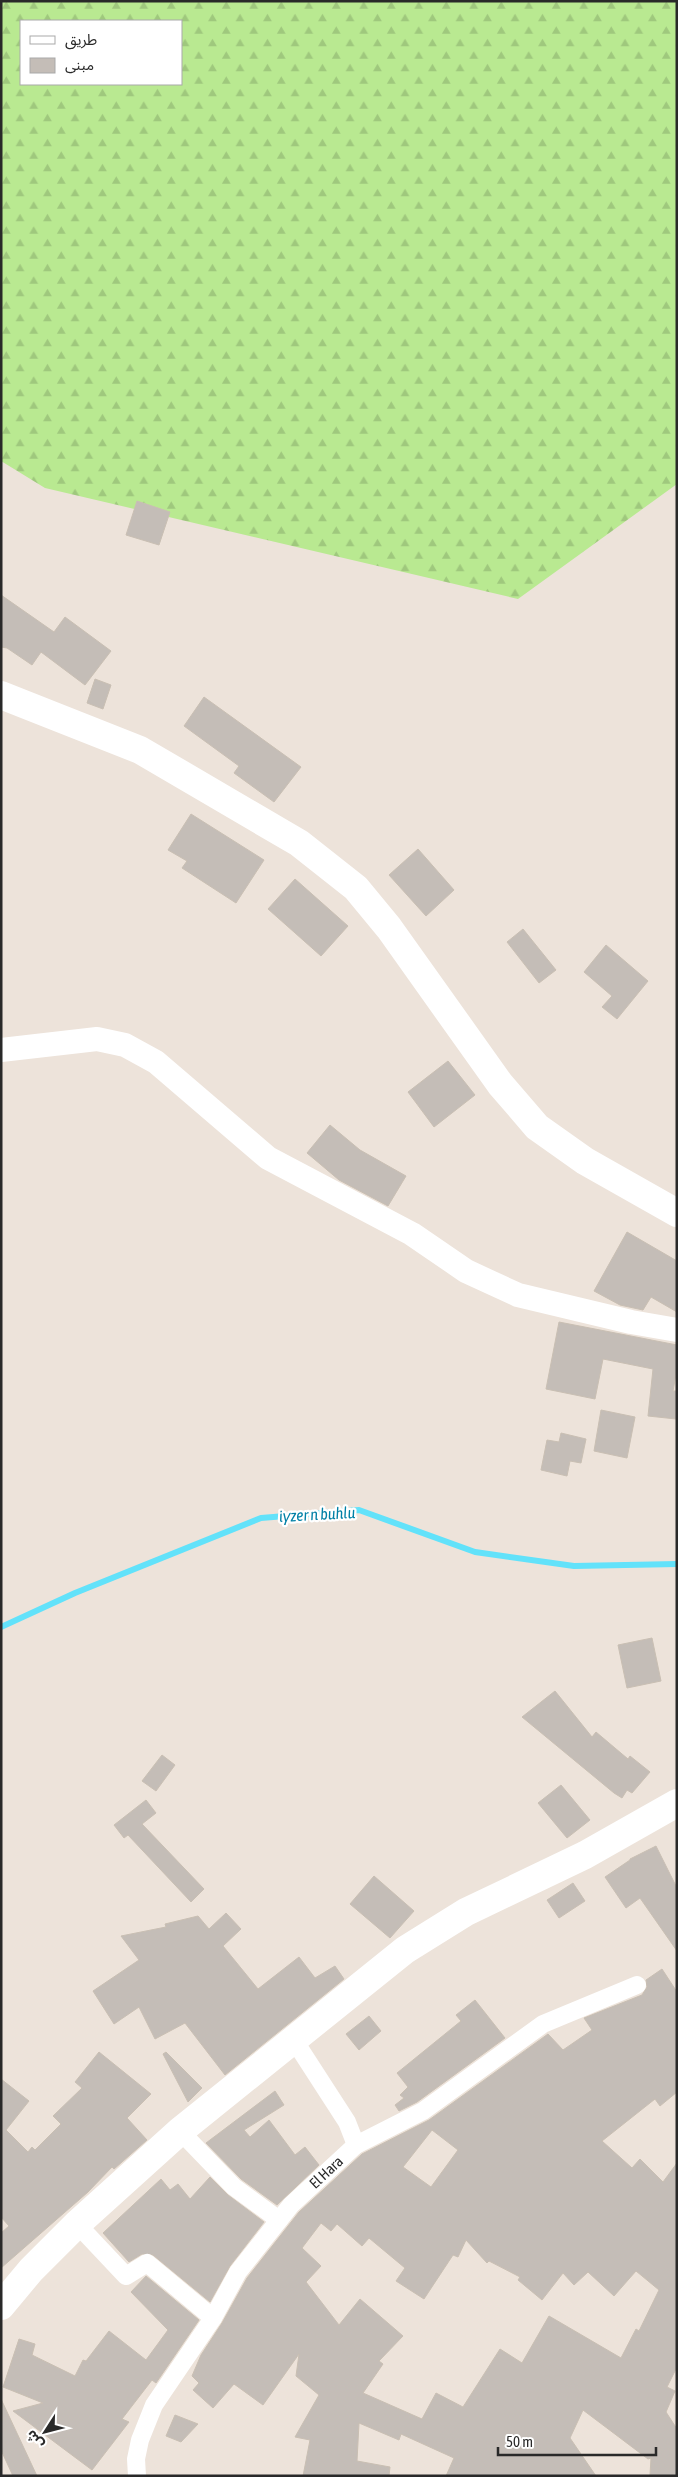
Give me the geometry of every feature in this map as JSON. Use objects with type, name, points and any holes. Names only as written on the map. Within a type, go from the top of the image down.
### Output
[{"type":"main road","points":[[1,695],[140,750],[299,843],[356,888],[389,928],[500,1084],[537,1127],[585,1161],[677,1213]]},
{"type":"main road","points":[[1,2306],[31,2270],[77,2224],[180,2131],[405,1950],[466,1912],[586,1855],[677,1803]]},
{"type":"street","points":[[1,1050],[97,1039],[125,1044],[156,1062],[268,1158],[412,1234],[466,1272],[518,1295],[632,1322],[677,1330]]},
{"type":"street","name":"El Hara","points":[[137,2476],[136,2459],[140,2440],[154,2405],[213,2318],[238,2272],[291,2205],[356,2145],[423,2111],[543,2024],[637,1985]]},
{"type":"street","points":[[294,2040],[347,2122],[356,2145]]},
{"type":"street","points":[[180,2131],[234,2187],[279,2220]]},
{"type":"street","points":[[77,2224],[126,2276],[147,2263],[213,2318]]},
{"type":"green space","points":[[1,1],[677,1],[677,484],[518,599],[45,488],[1,461]]},
{"type":"building","points":[[137,501],[170,512],[159,545],[126,535]]},
{"type":"building","points":[[1,595],[54,632],[65,617],[111,651],[85,685],[41,652],[32,665],[7,648],[1,647]]},
{"type":"building","points":[[95,679],[111,685],[103,709],[87,703]]},
{"type":"building","points":[[204,697],[301,767],[274,802],[234,773],[239,766],[184,726]]},
{"type":"building","points":[[191,814],[264,860],[236,903],[182,868],[187,861],[168,850]]},
{"type":"building","points":[[418,849],[454,890],[426,916],[389,875]]},
{"type":"building","points":[[295,879],[348,926],[321,956],[268,909]]},
{"type":"building","points":[[523,929],[556,970],[539,983],[507,942]]},
{"type":"building","points":[[606,945],[648,981],[617,1019],[602,1007],[612,996],[584,972]]},
{"type":"building","points":[[448,1061],[475,1095],[434,1127],[408,1092]]},
{"type":"building","points":[[330,1125],[360,1150],[406,1176],[388,1206],[339,1180],[307,1153]]},
{"type":"building","points":[[627,1232],[677,1261],[677,1312],[651,1297],[643,1310],[620,1305],[594,1291]]},
{"type":"building","points":[[559,1322],[677,1345],[677,1369],[673,1391],[677,1391],[676,1419],[648,1416],[653,1369],[603,1359],[595,1399],[546,1389]]},
{"type":"building","points":[[601,1410],[635,1417],[627,1458],[594,1451]]},
{"type":"building","points":[[561,1433],[586,1439],[581,1463],[570,1461],[567,1476],[541,1470],[547,1440],[559,1442]]},
{"type":"building","points":[[652,1638],[661,1681],[627,1688],[618,1645]]},
{"type":"building","points":[[555,1691],[592,1737],[596,1732],[628,1759],[630,1756],[650,1772],[632,1793],[627,1790],[622,1798],[614,1793],[522,1717]]},
{"type":"building","points":[[162,1755],[175,1765],[156,1791],[142,1781]]},
{"type":"building","points":[[561,1785],[590,1820],[567,1838],[538,1803]]},
{"type":"building","points":[[146,1800],[156,1813],[142,1824],[204,1889],[191,1902],[128,1835],[124,1838],[114,1825]]},
{"type":"building","points":[[656,1846],[677,1888],[677,1951],[640,1898],[626,1908],[605,1877],[630,1859]]},
{"type":"building","points":[[374,1876],[414,1911],[390,1938],[350,1904]]},
{"type":"building","points":[[573,1883],[585,1901],[559,1918],[547,1900]]},
{"type":"building","points":[[226,1913],[241,1929],[223,1946],[258,1989],[299,1957],[315,1978],[335,1966],[344,1979],[225,2075],[185,2023],[155,2039],[139,2007],[114,2024],[93,1991],[139,1960],[121,1936],[166,1927],[165,1924],[198,1916],[209,1929]]},
{"type":"building","points":[[662,1969],[677,1992],[677,2092],[660,2106],[655,2099],[602,2141],[632,2168],[640,2159],[663,2182],[677,2163],[677,2367],[667,2387],[675,2391],[666,2412],[677,2429],[677,2476],[650,2475],[651,2458],[648,2459],[583,2410],[570,2438],[596,2476],[446,2476],[454,2458],[401,2434],[399,2440],[359,2423],[357,2461],[390,2467],[389,2476],[303,2476],[310,2440],[295,2437],[319,2395],[296,2376],[299,2354],[263,2405],[234,2384],[213,2408],[193,2390],[199,2383],[192,2376],[201,2355],[222,2323],[247,2278],[299,2212],[362,2154],[429,2120],[548,2034],[563,2050],[592,2030],[584,2018],[642,1995],[647,1987],[646,1980]],"holes":[[[432,2130],[458,2150],[431,2187],[403,2167]],[[321,2223],[331,2231],[337,2224],[362,2246],[369,2238],[405,2268],[396,2281],[424,2299],[453,2255],[458,2257],[466,2240],[487,2263],[489,2261],[520,2277],[518,2280],[542,2300],[563,2273],[574,2285],[588,2272],[614,2296],[636,2271],[659,2290],[639,2331],[636,2329],[621,2358],[549,2316],[522,2363],[500,2349],[463,2407],[436,2393],[422,2419],[363,2393],[383,2364],[379,2361],[403,2336],[360,2299],[339,2325],[306,2282],[321,2266],[302,2248]]]},
{"type":"building","points":[[475,2000],[505,2038],[417,2102],[399,2111],[395,2105],[404,2098],[400,2095],[408,2087],[397,2073],[461,2021],[456,2015]]},
{"type":"building","points":[[369,2016],[381,2031],[359,2050],[346,2034]]},
{"type":"building","points":[[99,2052],[151,2094],[127,2118],[147,2140],[114,2169],[112,2167],[88,2192],[1,2268],[1,2233],[9,2226],[1,2217],[1,2079],[29,2101],[6,2130],[28,2152],[32,2147],[35,2150],[61,2124],[53,2116],[82,2088],[75,2082]]},
{"type":"building","points":[[166,2052],[202,2088],[188,2102],[163,2054]]},
{"type":"building","points":[[275,2091],[284,2105],[244,2130],[250,2137],[269,2120],[295,2155],[305,2147],[319,2165],[277,2205],[241,2179],[206,2143]]},
{"type":"building","points":[[210,2177],[228,2195],[264,2222],[230,2266],[210,2302],[153,2255],[142,2254],[129,2262],[103,2233],[161,2179],[170,2190],[178,2184],[190,2199]]},
{"type":"building","points":[[146,2276],[199,2320],[156,2383],[152,2380],[122,2419],[129,2422],[92,2470],[13,2411],[43,2403],[3,2387],[19,2339],[35,2344],[32,2355],[75,2376],[83,2360],[86,2361],[109,2331],[146,2360],[168,2330],[131,2292]]},
{"type":"building","points":[[1,2399],[37,2476],[13,2476],[1,2450]]},
{"type":"building","points":[[175,2415],[198,2424],[181,2442],[166,2436]]},
{"type":"waterway","name":"iγzer n buhlu","points":[[1,1627],[75,1593],[261,1518],[359,1510],[475,1552],[574,1566],[677,1564]]}]
